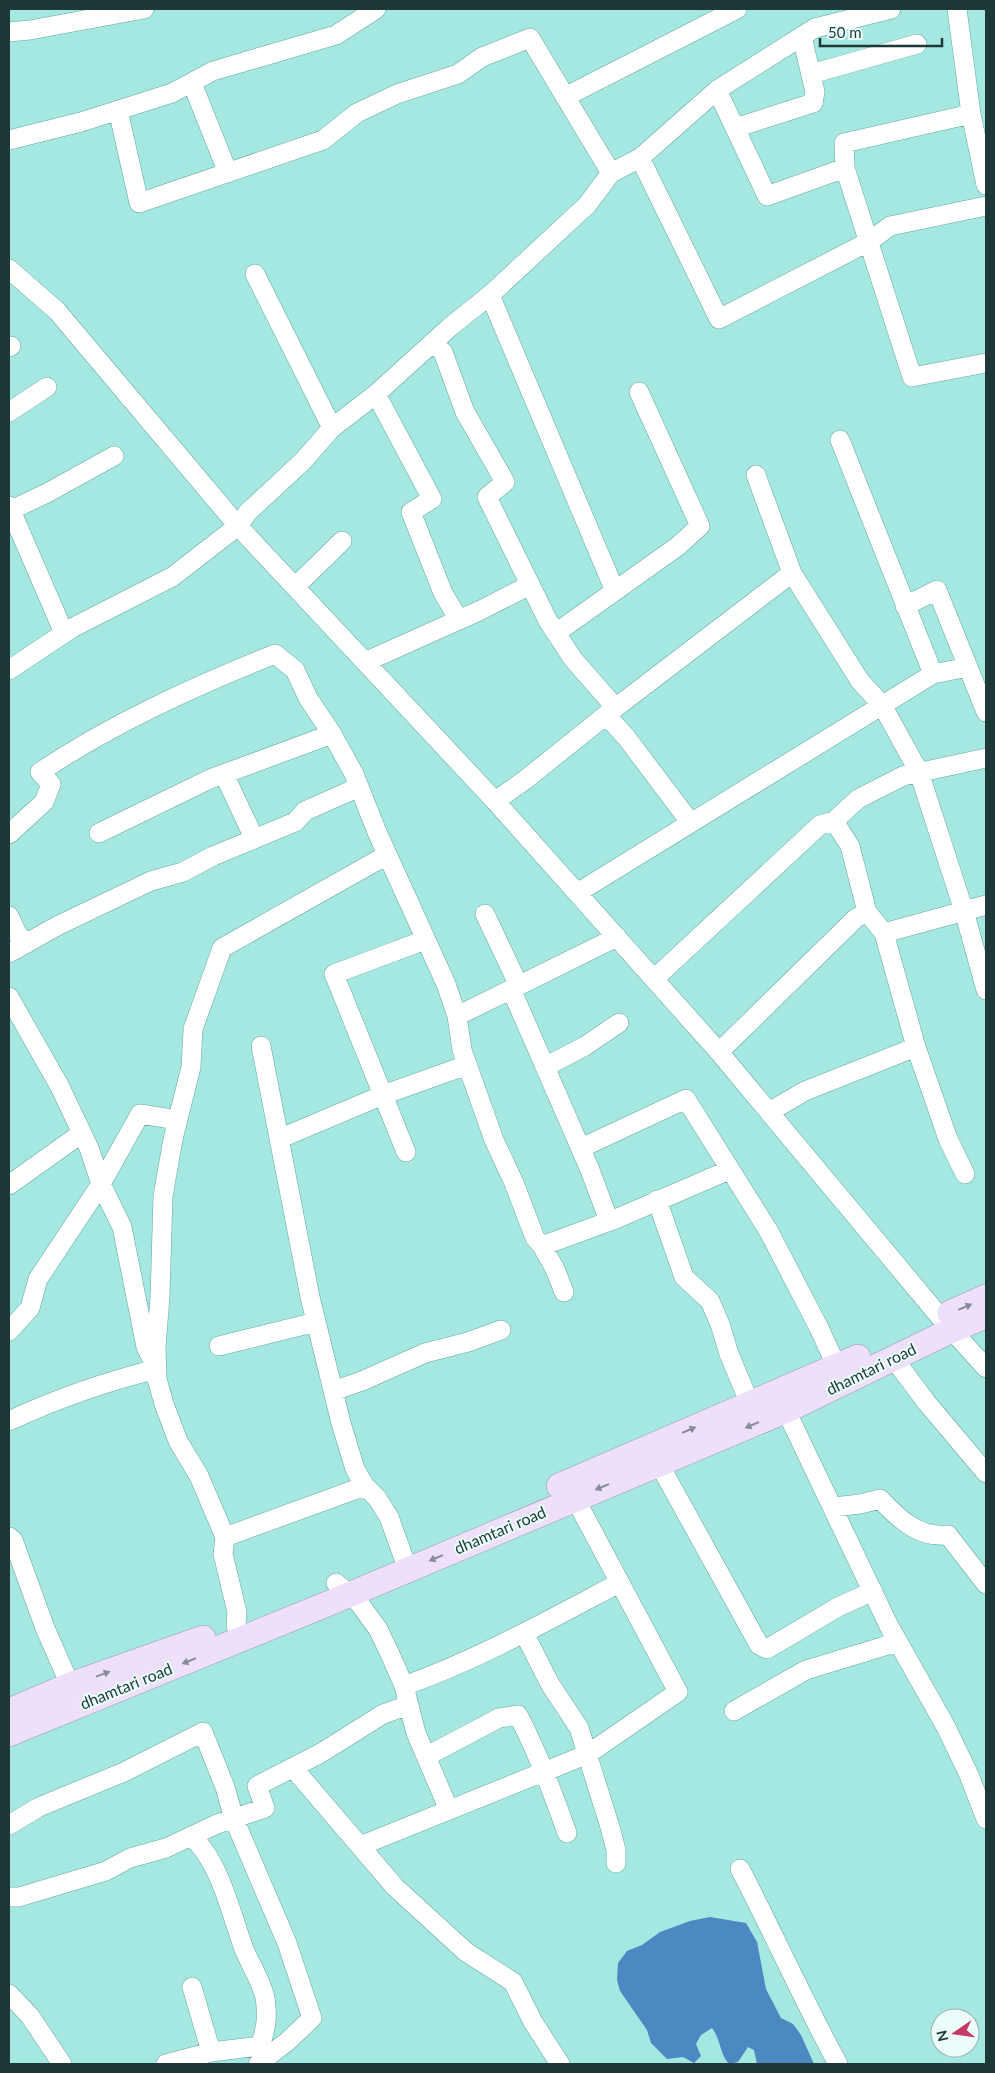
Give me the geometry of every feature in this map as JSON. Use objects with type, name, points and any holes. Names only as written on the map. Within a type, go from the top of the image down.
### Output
[{"type":"main road","points":[[9,1711],[70,1686],[342,1588],[655,1456],[750,1404],[782,1401],[837,1367],[946,1324],[986,1297]]},
{"type":"main road","name":"dhamtari road","points":[[655,1456],[782,1401],[894,1359],[946,1324],[986,1316]]},
{"type":"main road","name":"dhamtari road","points":[[9,1734],[342,1588]]},
{"type":"street","points":[[9,32],[30,30],[144,9]]},
{"type":"street","points":[[9,140],[172,93],[213,72],[336,35],[376,9]]},
{"type":"street","points":[[565,97],[737,9]]},
{"type":"street","points":[[9,670],[64,633],[172,577],[238,526],[248,512],[303,461],[332,428],[376,394],[432,343],[490,295],[588,205],[612,173],[640,158],[717,90],[815,28],[891,9]]},
{"type":"street","points":[[957,9],[971,114],[986,185]]},
{"type":"street","points":[[735,128],[813,103],[816,92],[802,37]]},
{"type":"street","points":[[118,110],[139,203],[323,140],[357,113],[397,94],[458,74],[482,57],[530,38],[612,173]]},
{"type":"street","points":[[811,74],[917,44]]},
{"type":"street","points":[[192,83],[228,173]]},
{"type":"street","points":[[717,90],[766,196],[845,168]]},
{"type":"street","points":[[971,114],[844,143],[845,168],[870,240],[912,377],[986,362]]},
{"type":"street","points":[[640,158],[719,319],[870,240],[890,226],[986,206]]},
{"type":"street","points":[[9,269],[57,311],[238,526],[495,801],[577,892],[719,1052],[946,1324],[986,1368]]},
{"type":"street","points":[[255,274],[332,428]]},
{"type":"street","points":[[490,295],[615,591]]},
{"type":"street","points":[[432,343],[443,352],[465,412],[505,482],[487,497],[530,585],[556,633],[573,659],[626,737],[690,822]]},
{"type":"street","points":[[9,412],[47,387]]},
{"type":"street","points":[[556,633],[678,546],[700,526],[639,392]]},
{"type":"street","points":[[376,394],[432,499],[411,512],[443,593],[459,620]]},
{"type":"street","points":[[840,440],[933,674]]},
{"type":"street","points":[[64,633],[9,509],[114,456]]},
{"type":"street","points":[[756,475],[792,573],[860,681],[882,705],[919,772],[964,911],[986,990]]},
{"type":"street","points":[[294,587],[342,541]]},
{"type":"street","points":[[495,801],[792,573]]},
{"type":"street","points":[[365,662],[459,620],[530,585]]},
{"type":"street","points":[[905,606],[938,590],[986,712]]},
{"type":"street","points":[[9,834],[44,802],[51,784],[40,772],[80,745],[180,694],[274,654],[295,670],[308,698],[332,734],[359,787],[387,855],[446,984],[457,1016],[462,1050],[494,1140],[514,1183],[535,1238],[542,1246],[564,1292]]},
{"type":"street","points":[[577,892],[933,674],[968,668]]},
{"type":"street","points":[[99,833],[224,774],[332,734]]},
{"type":"street","points":[[654,980],[820,825],[834,821],[858,799],[903,776],[986,758]]},
{"type":"street","points":[[224,774],[254,838]]},
{"type":"street","points":[[9,953],[57,926],[151,881],[184,872],[254,838],[295,822],[305,811],[359,787]]},
{"type":"street","points":[[834,821],[850,846],[867,912],[884,933],[916,1047],[948,1139],[965,1174]]},
{"type":"street","points":[[236,1626],[237,1612],[223,1554],[225,1537],[199,1476],[178,1441],[164,1404],[157,1369],[156,1347],[160,1297],[163,1196],[191,1067],[193,1029],[222,948],[387,855]]},
{"type":"street","points":[[884,933],[986,905]]},
{"type":"street","points":[[719,1052],[856,918],[867,912]]},
{"type":"street","points":[[485,914],[516,988],[545,1067],[581,1148],[609,1221]]},
{"type":"street","points":[[9,916],[17,933],[26,944]]},
{"type":"street","points":[[457,1016],[617,937]]},
{"type":"street","points":[[406,1152],[334,974],[425,940]]},
{"type":"street","points":[[9,997],[59,1085],[82,1133],[101,1184],[122,1227],[146,1347],[157,1369]]},
{"type":"street","points":[[545,1067],[585,1046],[620,1023]]},
{"type":"street","points":[[261,1046],[281,1138],[316,1322],[354,1469],[390,1517],[404,1562]]},
{"type":"street","points":[[769,1112],[805,1091],[916,1047]]},
{"type":"street","points":[[281,1138],[383,1095],[467,1065]]},
{"type":"street","points":[[581,1148],[686,1099],[768,1230],[837,1367]]},
{"type":"street","points":[[9,1331],[30,1308],[38,1279],[101,1184],[140,1114],[178,1120]]},
{"type":"street","points":[[9,1186],[82,1133]]},
{"type":"street","points":[[542,1246],[609,1221],[729,1170]]},
{"type":"street","points":[[656,1200],[684,1277],[710,1301],[750,1404]]},
{"type":"street","points":[[219,1346],[316,1322]]},
{"type":"street","points":[[333,1391],[362,1381],[425,1353],[468,1342],[501,1330]]},
{"type":"street","points":[[894,1359],[986,1473]]},
{"type":"street","points":[[9,1421],[35,1409],[122,1378],[157,1369]]},
{"type":"street","points":[[782,1401],[898,1642],[946,1727],[970,1775],[986,1819]]},
{"type":"street","points":[[655,1456],[759,1645],[767,1649],[838,1607],[873,1591]]},
{"type":"street","points":[[225,1537],[365,1486]]},
{"type":"street","points":[[360,1846],[588,1754],[678,1692],[571,1491]]},
{"type":"street","points":[[834,1506],[860,1504],[880,1499],[904,1524],[934,1537],[948,1535],[986,1584]]},
{"type":"street","points":[[9,1537],[13,1540],[45,1628],[70,1686]]},
{"type":"street","points":[[404,1686],[440,1673],[524,1633],[620,1583]]},
{"type":"street","points":[[342,1588],[359,1603],[378,1629],[404,1686],[416,1733],[449,1810]]},
{"type":"street","points":[[524,1633],[550,1684],[579,1728],[616,1850],[616,1863]]},
{"type":"street","points":[[734,1711],[806,1670],[898,1642]]},
{"type":"street","points":[[9,1897],[19,1897],[106,1870],[130,1858],[166,1848],[191,1836],[264,1808],[257,1786],[294,1768],[383,1714],[408,1705]]},
{"type":"street","points":[[427,1756],[500,1718],[518,1715],[531,1739],[567,1833]]},
{"type":"street","points":[[9,1825],[39,1807],[124,1772],[203,1732],[225,1787],[234,1819],[286,1943],[312,2018],[288,2041],[258,2064]]},
{"type":"street","points":[[294,1768],[395,1887],[466,1952],[513,1982],[533,2022],[560,2064]]},
{"type":"street","points":[[166,2064],[211,2052],[260,2046],[267,2025],[264,1996],[220,1880],[198,1842],[191,1836]]},
{"type":"street","points":[[740,1870],[766,1919],[803,2000],[838,2064]]},
{"type":"street","points":[[192,1988],[211,2052]]},
{"type":"street","points":[[9,1994],[30,2016],[62,2064]]},
{"type":"water","points":[[710,1917],[746,1923],[757,1942],[766,1989],[781,2018],[793,2024],[801,2035],[814,2064],[757,2064],[754,2050],[748,2047],[738,2062],[729,2064],[712,2028],[701,2035],[696,2044],[701,2056],[694,2063],[683,2057],[667,2059],[651,2043],[647,2030],[620,1991],[617,1980],[618,1963],[627,1951],[642,1945],[660,1932],[690,1921]]}]
